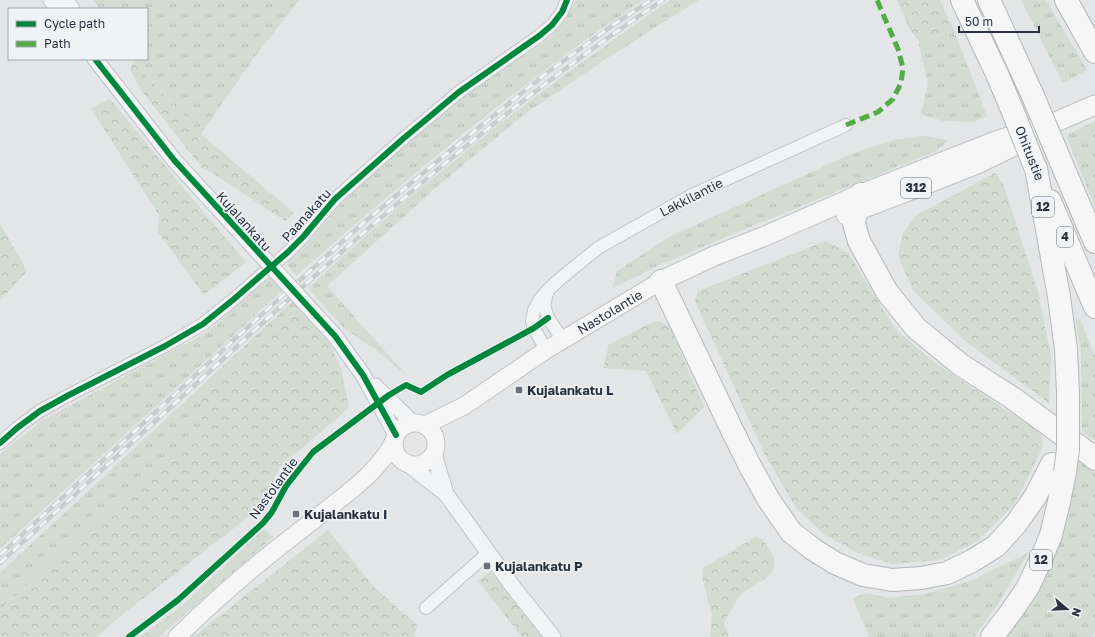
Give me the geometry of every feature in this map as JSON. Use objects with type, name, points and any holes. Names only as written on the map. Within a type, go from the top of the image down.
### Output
[{"type":"highway","name":"Ohitustie","points":[[962,0],[997,74],[1095,307]]},
{"type":"highway","name":"Ohitustie","points":[[989,0],[1033,96],[1095,242]]},
{"type":"highway","points":[[1066,0],[1095,52]]},
{"type":"highway","name":"12","points":[[992,637],[1028,587],[1042,559],[1051,535],[1060,502],[1058,446],[1068,392],[1066,349],[1060,304],[1036,167]]},
{"type":"highway","points":[[858,202],[854,224],[859,241],[887,292],[916,328],[962,365],[1011,396],[1095,459]]},
{"type":"highway","points":[[661,282],[744,454],[769,500],[791,532],[814,550],[835,563],[863,575],[892,580],[921,578],[947,573],[972,561],[996,546],[1016,524],[1035,497],[1059,468]]},
{"type":"main road","name":"Nastolantie","points":[[419,424],[464,406],[546,350],[661,282],[714,256],[858,202],[993,142],[1058,121],[1095,105]]},
{"type":"main road","name":"Nastolantie","points":[[435,447],[464,406]]},
{"type":"main road","points":[[177,637],[219,598],[274,551],[354,489],[389,452],[395,438],[399,430],[403,427],[419,424],[431,430],[435,447],[431,459],[420,465],[407,463],[398,456],[394,446],[395,438]]},
{"type":"main road","points":[[354,489],[394,467],[407,463]]},
{"type":"street","points":[[51,0],[57,8]]},
{"type":"street","name":"Paanakatu","points":[[0,443],[40,411],[166,346],[203,324],[288,252],[335,199],[398,143],[459,92],[540,36],[552,25],[562,12],[567,0]]},
{"type":"street","name":"Kujalankatu","points":[[96,60],[174,160],[334,336],[363,375],[395,438]]},
{"type":"street","name":"Kujalankatu","points":[[104,60],[141,117]]},
{"type":"street","name":"Lakkilantie","points":[[546,350],[534,328],[532,321],[534,310],[540,299],[548,290],[598,248],[692,195],[846,125]]},
{"type":"street","points":[[548,290],[544,305],[548,318],[563,340]]},
{"type":"street","name":"Kujalankatu","points":[[363,375],[419,424]]},
{"type":"street","points":[[435,447],[446,494]]},
{"type":"street","points":[[407,463],[446,494],[488,553],[553,637]]},
{"type":"street","points":[[426,608],[488,553]]},
{"type":"green space","points":[[94,0],[299,0],[253,59],[201,134],[132,60],[148,60],[148,8],[98,8]]},
{"type":"green space","points":[[575,0],[643,0],[552,64],[465,132],[422,167],[296,276],[286,264],[307,244],[341,204],[361,184],[461,98],[551,37],[568,15]]},
{"type":"green space","points":[[670,0],[699,0],[612,55],[526,113],[440,184],[327,286],[408,377],[376,350],[344,328],[308,288],[398,207],[499,124],[570,71]]},
{"type":"green space","points":[[897,0],[940,0],[954,31],[918,40],[909,28]]},
{"type":"green space","points":[[1021,0],[1046,0],[1087,70],[1063,83]]},
{"type":"green space","points":[[954,31],[987,116],[973,122],[943,121],[921,114],[928,83],[918,40]]},
{"type":"green space","points":[[133,62],[201,134],[294,213],[285,221],[214,174],[202,168],[141,90],[130,69]]},
{"type":"green space","points":[[110,99],[246,262],[204,295],[158,232],[159,215],[91,109]]},
{"type":"green space","points":[[1095,121],[1095,207],[1066,135]]},
{"type":"green space","points":[[924,136],[948,140],[938,150],[661,264],[613,288],[617,271],[669,237],[853,153],[895,140]]},
{"type":"green space","points":[[995,173],[1003,183],[1038,292],[1051,356],[1049,403],[965,341],[913,290],[898,256],[903,233],[917,215]]},
{"type":"green space","points":[[0,224],[27,271],[0,301]]},
{"type":"green space","points":[[826,241],[848,253],[896,330],[937,364],[1041,433],[1043,447],[1014,505],[977,541],[939,560],[893,564],[860,554],[825,535],[796,508],[765,455],[695,301],[698,291]]},
{"type":"green space","points":[[271,276],[283,290],[0,549],[0,454],[41,421],[206,333]]},
{"type":"green space","points":[[293,301],[299,308],[201,398],[202,424],[0,610],[0,573]]},
{"type":"green space","points":[[299,308],[329,342],[341,368],[349,408],[280,467],[259,509],[123,614],[97,637],[0,637],[0,610],[202,424],[201,398]]},
{"type":"green space","points":[[1075,319],[1080,320],[1095,356],[1095,441],[1082,431],[1081,350]]},
{"type":"green space","points":[[655,321],[661,322],[671,329],[704,407],[677,434],[646,371],[603,368],[609,344]]},
{"type":"green space","points":[[1074,455],[1095,472],[1095,631],[1092,637],[999,637]]},
{"type":"green space","points":[[264,529],[273,537],[159,637],[140,637],[185,603]]},
{"type":"green space","points":[[328,530],[375,588],[417,625],[414,637],[193,637]]},
{"type":"green space","points":[[755,537],[762,539],[770,550],[774,562],[774,568],[766,578],[744,592],[738,598],[724,623],[729,637],[710,637],[712,615],[702,577],[703,568]]},
{"type":"green space","points":[[1028,553],[996,607],[974,637],[869,637],[853,598],[866,593],[888,598],[925,594],[970,581]]},
{"type":"green space","points":[[490,571],[542,637],[522,637],[478,581]]},
{"type":"railway","points":[[0,555],[362,224],[544,75],[613,25],[651,0]]},
{"type":"railway","points":[[0,563],[299,290],[416,188],[475,139],[537,91],[599,44],[663,0]]},
{"type":"marked path","points":[[846,125],[878,112],[893,99],[901,83],[903,68],[898,49],[877,0]]},
{"type":"cycle path","points":[[0,443],[40,411],[165,346],[203,324],[288,252],[303,237],[335,199],[404,138],[459,92],[539,36],[552,25],[562,12],[567,0]]},
{"type":"cycle path","points":[[96,60],[174,160],[335,336],[363,375],[396,435]]},
{"type":"cycle path","points":[[129,637],[178,600],[263,523],[272,512],[286,486],[313,452],[389,395],[406,385],[421,392],[447,375],[534,328],[548,318]]},
{"type":"place","name":"Kujalankatu L","points":[[519,390]]},
{"type":"place","name":"Kujalankatu I","points":[[296,514]]},
{"type":"place","name":"Kujalankatu P","points":[[487,566]]}]
